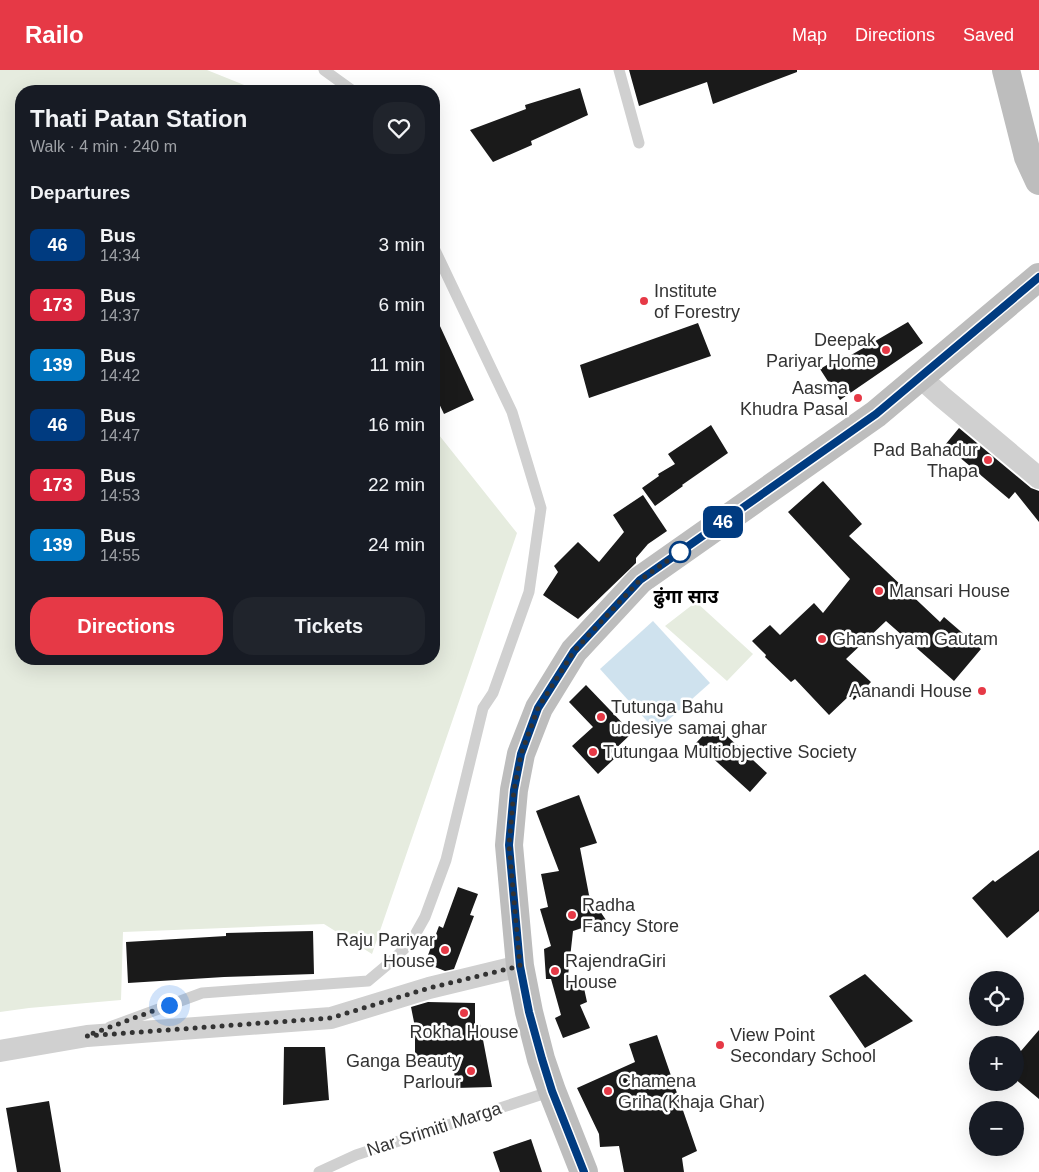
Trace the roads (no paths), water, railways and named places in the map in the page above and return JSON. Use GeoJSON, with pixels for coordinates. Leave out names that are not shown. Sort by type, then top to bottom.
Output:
{"type":"FeatureCollection","features":[{"type":"Feature","properties":{"kind":"main road"},"geometry":{"type":"LineString","coordinates":[[1006,70],[1028,157],[1039,181]]}},
{"type":"Feature","properties":{"kind":"main road"},"geometry":{"type":"LineString","coordinates":[[584,1172],[552,1091],[542,1059],[529,1012],[520,966],[509,845],[514,790],[521,754],[538,708],[574,651],[640,580],[876,414],[1039,277]]}},
{"type":"Feature","properties":{"kind":"street"},"geometry":{"type":"LineString","coordinates":[[920,377],[1039,478]]}},
{"type":"Feature","properties":{"kind":"street"},"geometry":{"type":"LineString","coordinates":[[0,1051],[86,1036],[331,1018],[429,988],[520,966]]}},
{"type":"Feature","properties":{"kind":"lane"},"geometry":{"type":"LineString","coordinates":[[324,70],[345,85]]}},
{"type":"Feature","properties":{"kind":"lane"},"geometry":{"type":"LineString","coordinates":[[619,70],[639,143]]}},
{"type":"Feature","properties":{"kind":"lane"},"geometry":{"type":"LineString","coordinates":[[86,1036],[202,993],[368,980],[393,960],[411,942],[425,917],[446,860],[483,708],[493,693],[530,592],[541,508],[512,412],[440,261]]}},
{"type":"Feature","properties":{"kind":"lane","name":"Nar Srimiti Marga"},"geometry":{"type":"LineString","coordinates":[[319,1172],[356,1155],[552,1091]]}},
{"type":"Feature","properties":{"kind":"water"},"geometry":{"type":"Polygon","coordinates":[[[653,621],[710,683],[656,731],[600,669],[653,621]]]}},
{"type":"Feature","properties":{"kind":"place","name":"Institute of Forestry"},"geometry":{"type":"Point","coordinates":[644,301]}},
{"type":"Feature","properties":{"kind":"place","name":"Deepak Pariyar Home"},"geometry":{"type":"Point","coordinates":[886,350]}},
{"type":"Feature","properties":{"kind":"place","name":"Aasma Khudra Pasal"},"geometry":{"type":"Point","coordinates":[858,398]}},
{"type":"Feature","properties":{"kind":"place","name":"Pad Bahadur Thapa"},"geometry":{"type":"Point","coordinates":[988,460]}},
{"type":"Feature","properties":{"kind":"place","name":"Mansari House"},"geometry":{"type":"Point","coordinates":[879,591]}},
{"type":"Feature","properties":{"kind":"place","name":"Ghanshyam Gautam"},"geometry":{"type":"Point","coordinates":[822,639]}},
{"type":"Feature","properties":{"kind":"place","name":"Aanandi House"},"geometry":{"type":"Point","coordinates":[982,691]}},
{"type":"Feature","properties":{"kind":"place","name":"Tutunga Bahu udesiye samaj ghar"},"geometry":{"type":"Point","coordinates":[601,717]}},
{"type":"Feature","properties":{"kind":"place","name":"Tutungaa Multiobjective Society"},"geometry":{"type":"Point","coordinates":[593,752]}},
{"type":"Feature","properties":{"kind":"place","name":"Radha Fancy Store"},"geometry":{"type":"Point","coordinates":[572,915]}},
{"type":"Feature","properties":{"kind":"place","name":"Raju Pariyar House"},"geometry":{"type":"Point","coordinates":[445,950]}},
{"type":"Feature","properties":{"kind":"place","name":"RajendraGiri House"},"geometry":{"type":"Point","coordinates":[555,971]}},
{"type":"Feature","properties":{"kind":"place","name":"Rokha House"},"geometry":{"type":"Point","coordinates":[464,1013]}},
{"type":"Feature","properties":{"kind":"place","name":"View Point Secondary School"},"geometry":{"type":"Point","coordinates":[720,1045]}},
{"type":"Feature","properties":{"kind":"place","name":"Ganga Beauty Parlour"},"geometry":{"type":"Point","coordinates":[471,1071]}},
{"type":"Feature","properties":{"kind":"place","name":"Chamena Griha(Khaja Ghar)"},"geometry":{"type":"Point","coordinates":[608,1091]}},
{"type":"Feature","properties":{"kind":"district","name":"ढुंगा साउ"},"geometry":{"type":"Point","coordinates":[686,596]}}]}
